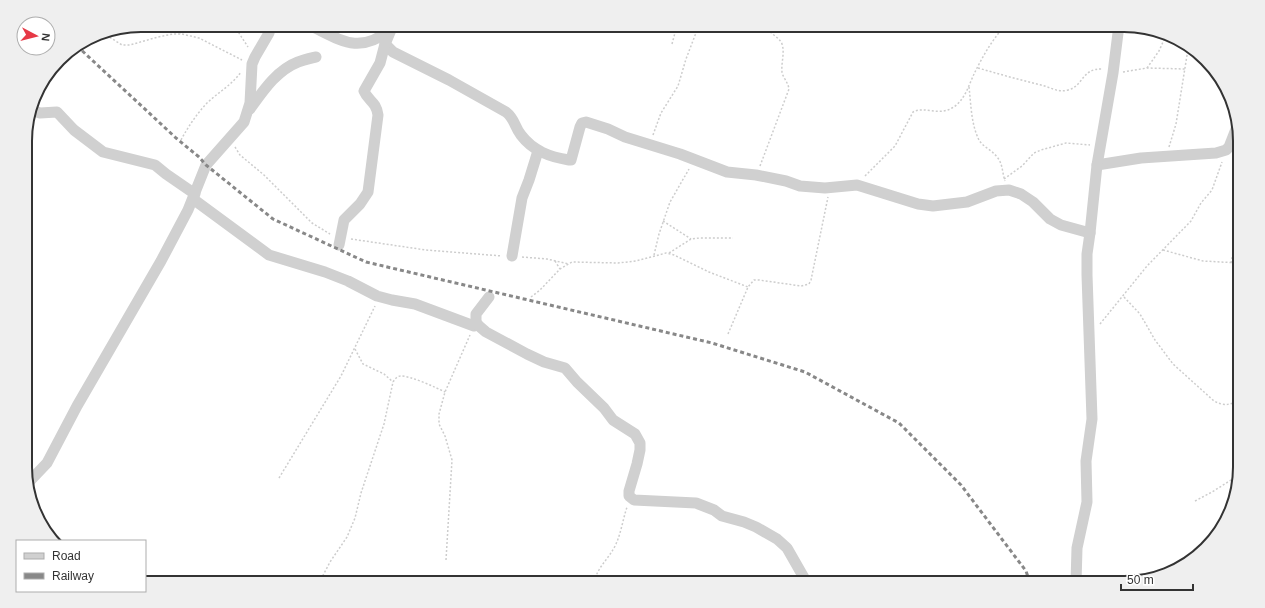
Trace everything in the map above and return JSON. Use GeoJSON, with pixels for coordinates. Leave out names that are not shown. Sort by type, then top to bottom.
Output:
{"type":"FeatureCollection","features":[{"type":"Feature","properties":{"kind":"street"},"geometry":{"type":"LineString","coordinates":[[33,478],[47,463],[77,406],[161,261],[194,196],[206,165],[244,122],[248,112],[251,96],[251,61],[269,32]]}},
{"type":"Feature","properties":{"kind":"street"},"geometry":{"type":"LineString","coordinates":[[324,32],[343,41],[356,44],[364,44],[375,40],[385,32]]}},
{"type":"Feature","properties":{"kind":"street"},"geometry":{"type":"LineString","coordinates":[[339,242],[344,220],[360,204],[368,192],[373,144],[378,115],[375,105],[364,91],[380,63],[390,32]]}},
{"type":"Feature","properties":{"kind":"street"},"geometry":{"type":"LineString","coordinates":[[1076,576],[1077,548],[1087,502],[1086,461],[1092,419],[1086,276],[1087,254],[1097,165],[1118,32]]}},
{"type":"Feature","properties":{"kind":"street"},"geometry":{"type":"LineString","coordinates":[[385,44],[393,52],[454,83],[506,112],[512,117],[521,135],[538,151],[549,156],[571,160],[580,126],[584,122],[608,129],[624,137],[651,144],[727,172],[756,175],[786,181],[800,186],[830,188],[857,185],[918,204],[933,206],[967,202],[996,192],[1010,190],[1021,194],[1033,202],[1050,219],[1061,225],[1090,233]]}},
{"type":"Feature","properties":{"kind":"street"},"geometry":{"type":"LineString","coordinates":[[248,112],[279,74],[297,62],[316,56]]}},
{"type":"Feature","properties":{"kind":"street"},"geometry":{"type":"LineString","coordinates":[[36,112],[57,112],[74,130],[103,152],[155,165],[269,255],[325,272],[380,296],[415,304],[474,326]]}},
{"type":"Feature","properties":{"kind":"street"},"geometry":{"type":"LineString","coordinates":[[1097,165],[1142,158],[1216,153],[1226,150],[1229,147],[1233,137]]}},
{"type":"Feature","properties":{"kind":"street"},"geometry":{"type":"LineString","coordinates":[[512,256],[522,198],[538,151]]}},
{"type":"Feature","properties":{"kind":"street"},"geometry":{"type":"LineString","coordinates":[[489,297],[476,314],[476,322],[479,326],[486,332],[544,362],[569,370],[577,382],[604,408],[613,420],[635,434],[640,443],[640,450],[629,491],[630,498],[641,501],[696,503],[714,510],[722,516],[756,527],[777,539],[787,548],[802,576]]}},
{"type":"Feature","properties":{"kind":"path"},"geometry":{"type":"LineString","coordinates":[[238,32],[251,61]]}},
{"type":"Feature","properties":{"kind":"path"},"geometry":{"type":"LineString","coordinates":[[672,44],[675,32]]}},
{"type":"Feature","properties":{"kind":"path"},"geometry":{"type":"LineString","coordinates":[[651,144],[661,113],[678,86],[696,32]]}},
{"type":"Feature","properties":{"kind":"path"},"geometry":{"type":"LineString","coordinates":[[756,175],[789,89],[782,71],[782,43],[770,32]]}},
{"type":"Feature","properties":{"kind":"path"},"geometry":{"type":"LineString","coordinates":[[857,185],[895,146],[913,112],[916,110],[934,112],[946,111],[952,109],[958,104],[964,96],[993,41],[1000,32]]}},
{"type":"Feature","properties":{"kind":"path"},"geometry":{"type":"LineString","coordinates":[[110,37],[122,45],[130,45],[158,37],[182,34],[199,38],[251,61]]}},
{"type":"Feature","properties":{"kind":"path"},"geometry":{"type":"LineString","coordinates":[[1147,68],[1159,51],[1164,39]]}},
{"type":"Feature","properties":{"kind":"path"},"geometry":{"type":"LineString","coordinates":[[1165,156],[1176,124],[1187,52]]}},
{"type":"Feature","properties":{"kind":"path"},"geometry":{"type":"LineString","coordinates":[[181,140],[186,130],[199,112],[239,75],[251,61]]}},
{"type":"Feature","properties":{"kind":"path"},"geometry":{"type":"LineString","coordinates":[[978,68],[1056,90],[1070,89],[1077,85],[1088,72],[1094,70],[1113,71],[1147,68],[1185,69]]}},
{"type":"Feature","properties":{"kind":"path"},"geometry":{"type":"LineString","coordinates":[[969,85],[976,132],[982,144],[998,158],[1003,170],[1004,179],[1010,190]]}},
{"type":"Feature","properties":{"kind":"path"},"geometry":{"type":"LineString","coordinates":[[230,138],[240,155],[264,175],[312,223],[339,242],[353,240],[426,250],[494,256],[512,256],[569,264]]}},
{"type":"Feature","properties":{"kind":"path"},"geometry":{"type":"LineString","coordinates":[[1004,179],[1022,166],[1034,153],[1050,146],[1066,143],[1100,146]]}},
{"type":"Feature","properties":{"kind":"path"},"geometry":{"type":"LineString","coordinates":[[1098,327],[1105,316],[1147,266],[1191,221],[1201,203],[1212,190],[1226,150]]}},
{"type":"Feature","properties":{"kind":"path"},"geometry":{"type":"LineString","coordinates":[[654,255],[663,221],[670,202],[694,160]]}},
{"type":"Feature","properties":{"kind":"path"},"geometry":{"type":"LineString","coordinates":[[728,334],[751,282],[756,280],[801,286],[809,284],[830,188]]}},
{"type":"Feature","properties":{"kind":"path"},"geometry":{"type":"LineString","coordinates":[[663,221],[691,239]]}},
{"type":"Feature","properties":{"kind":"path"},"geometry":{"type":"LineString","coordinates":[[531,297],[540,290],[560,269],[569,264],[579,262],[618,263],[636,261],[654,255],[669,253],[691,239],[733,238]]}},
{"type":"Feature","properties":{"kind":"path"},"geometry":{"type":"LineString","coordinates":[[1163,250],[1203,261],[1231,263],[1233,254]]}},
{"type":"Feature","properties":{"kind":"path"},"geometry":{"type":"LineString","coordinates":[[669,253],[709,272],[748,287]]}},
{"type":"Feature","properties":{"kind":"path"},"geometry":{"type":"LineString","coordinates":[[555,261],[560,269]]}},
{"type":"Feature","properties":{"kind":"path"},"geometry":{"type":"LineString","coordinates":[[279,478],[341,376],[380,296]]}},
{"type":"Feature","properties":{"kind":"path"},"geometry":{"type":"LineString","coordinates":[[1123,296],[1140,314],[1173,364],[1214,401],[1224,405],[1233,403]]}},
{"type":"Feature","properties":{"kind":"path"},"geometry":{"type":"LineString","coordinates":[[446,560],[452,460],[439,424],[440,406],[444,392],[474,326]]}},
{"type":"Feature","properties":{"kind":"path"},"geometry":{"type":"LineString","coordinates":[[354,348],[363,364],[384,374],[393,382]]}},
{"type":"Feature","properties":{"kind":"path"},"geometry":{"type":"LineString","coordinates":[[323,576],[347,537],[355,518],[363,486],[384,424],[393,382],[397,377],[402,376],[428,384],[444,392]]}},
{"type":"Feature","properties":{"kind":"path"},"geometry":{"type":"LineString","coordinates":[[1195,501],[1232,479]]}},
{"type":"Feature","properties":{"kind":"path"},"geometry":{"type":"LineString","coordinates":[[596,576],[617,543],[630,498]]}},
{"type":"Feature","properties":{"kind":"railway"},"geometry":{"type":"LineString","coordinates":[[81,50],[206,165],[273,219],[366,262],[712,343],[805,372],[899,423],[961,485],[1026,571],[1028,576]]}}]}
